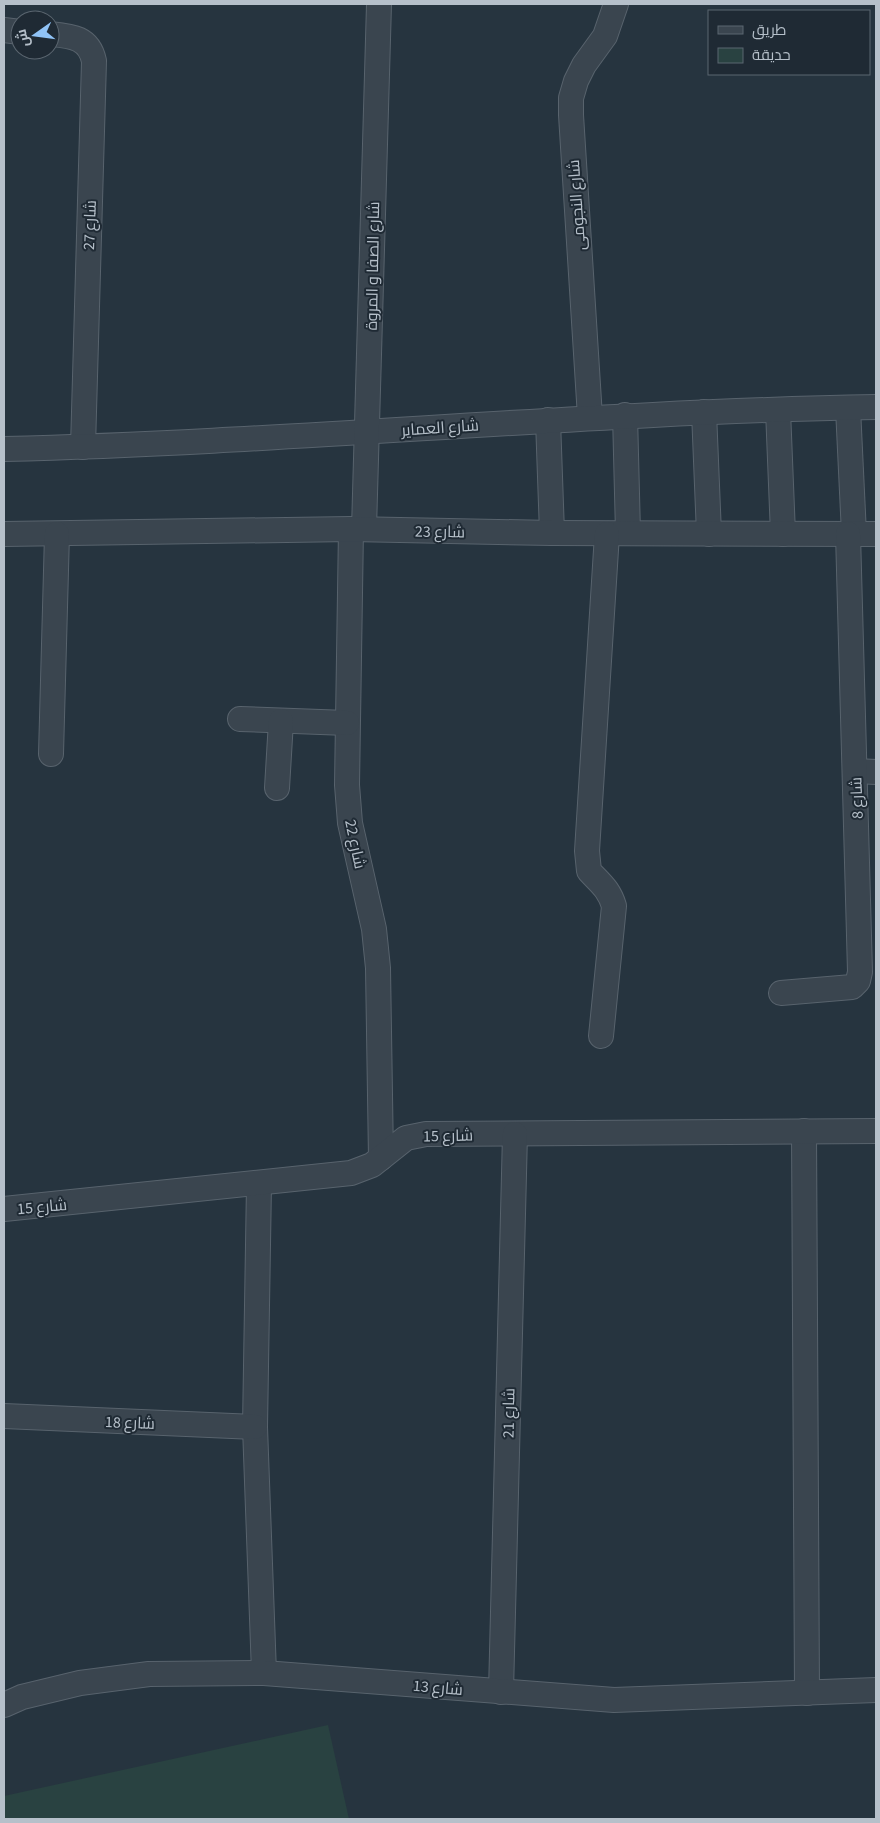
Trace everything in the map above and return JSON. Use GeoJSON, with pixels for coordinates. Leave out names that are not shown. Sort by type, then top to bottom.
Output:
{"type":"FeatureCollection","features":[{"type":"Feature","properties":{"kind":"street","name":"شارع الصفا و المروة"},"geometry":{"type":"LineString","coordinates":[[358,529],[368,432],[379,4]]}},
{"type":"Feature","properties":{"kind":"street","name":"شارع النجومى"},"geometry":{"type":"LineString","coordinates":[[590,417],[571,98],[576,81],[584,65],[605,36],[616,4]]}},
{"type":"Feature","properties":{"kind":"street","name":"شارع 27"},"geometry":{"type":"LineString","coordinates":[[60,35],[78,38],[86,43],[92,51],[94,61],[83,447]]}},
{"type":"Feature","properties":{"kind":"street","name":"شارع العماير"},"geometry":{"type":"LineString","coordinates":[[4,449],[83,447],[368,432],[625,415],[876,407]]}},
{"type":"Feature","properties":{"kind":"street","name":"شارع 8"},"geometry":{"type":"LineString","coordinates":[[781,993],[852,987],[858,981],[860,972],[866,772],[859,534],[848,408]]}},
{"type":"Feature","properties":{"kind":"street"},"geometry":{"type":"LineString","coordinates":[[778,410],[783,534]]}},
{"type":"Feature","properties":{"kind":"street"},"geometry":{"type":"LineString","coordinates":[[704,412],[709,534]]}},
{"type":"Feature","properties":{"kind":"street"},"geometry":{"type":"LineString","coordinates":[[601,1036],[614,906],[611,894],[589,871],[587,851],[618,534],[625,415]]}},
{"type":"Feature","properties":{"kind":"street"},"geometry":{"type":"LineString","coordinates":[[548,420],[552,533]]}},
{"type":"Feature","properties":{"kind":"street","name":"شارع 23"},"geometry":{"type":"LineString","coordinates":[[4,534],[358,529],[618,534],[859,534]]}},
{"type":"Feature","properties":{"kind":"street","name":"شارع 22"},"geometry":{"type":"LineString","coordinates":[[358,529],[347,723],[347,785],[350,823],[374,930],[378,968],[382,1158]]}},
{"type":"Feature","properties":{"kind":"street"},"geometry":{"type":"LineString","coordinates":[[52,754],[57,534]]}},
{"type":"Feature","properties":{"kind":"street"},"geometry":{"type":"LineString","coordinates":[[240,718],[347,723]]}},
{"type":"Feature","properties":{"kind":"street"},"geometry":{"type":"LineString","coordinates":[[277,788],[281,720]]}},
{"type":"Feature","properties":{"kind":"street"},"geometry":{"type":"LineString","coordinates":[[804,1131],[807,1693]]}},
{"type":"Feature","properties":{"kind":"street","name":"شارع 15"},"geometry":{"type":"LineString","coordinates":[[4,1209],[351,1174],[372,1165],[397,1144],[416,1136],[804,1131],[876,1132]]}},
{"type":"Feature","properties":{"kind":"street","name":"شارع 21"},"geometry":{"type":"LineString","coordinates":[[501,1692],[515,1134]]}},
{"type":"Feature","properties":{"kind":"street"},"geometry":{"type":"LineString","coordinates":[[259,1184],[255,1427],[264,1673]]}},
{"type":"Feature","properties":{"kind":"street","name":"شارع 18"},"geometry":{"type":"LineString","coordinates":[[4,1416],[255,1427]]}},
{"type":"Feature","properties":{"kind":"street","name":"شارع 13"},"geometry":{"type":"LineString","coordinates":[[4,1705],[22,1697],[80,1683],[148,1674],[264,1673],[614,1700],[876,1690]]}},
{"type":"Feature","properties":{"kind":"green space"},"geometry":{"type":"Polygon","coordinates":[[[328,1725],[349,1819],[4,1819],[4,1796],[328,1725]]]}}]}
